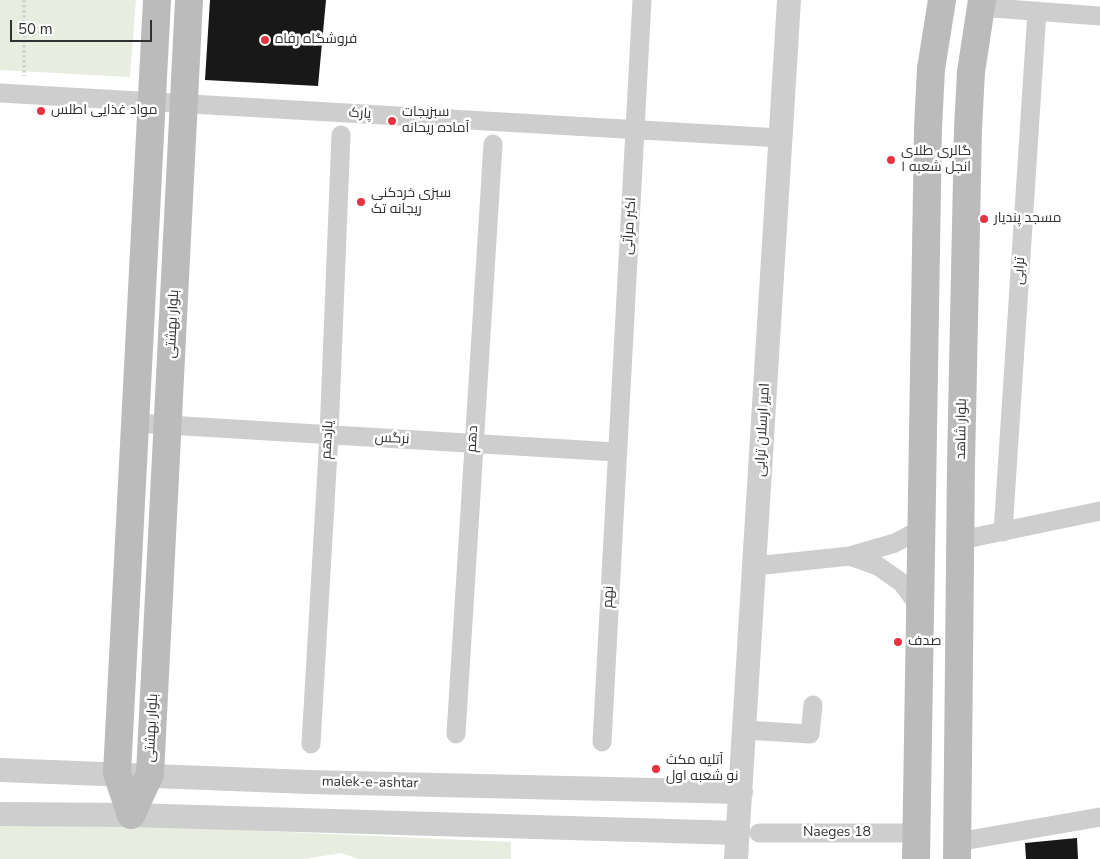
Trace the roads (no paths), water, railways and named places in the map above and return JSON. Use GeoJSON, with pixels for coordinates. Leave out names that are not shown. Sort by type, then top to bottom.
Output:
{"type":"FeatureCollection","features":[{"type":"Feature","properties":{"kind":"main road"},"geometry":{"type":"LineString","coordinates":[[131,815],[117,773],[157,0]]}},
{"type":"Feature","properties":{"kind":"main road","name":"بلوار بهشتی"},"geometry":{"type":"LineString","coordinates":[[131,815],[150,774],[189,0]]}},
{"type":"Feature","properties":{"kind":"main road"},"geometry":{"type":"LineString","coordinates":[[916,846],[929,118],[931,68],[942,0]]}},
{"type":"Feature","properties":{"kind":"main road","name":"بلوار شاهد"},"geometry":{"type":"LineString","coordinates":[[957,851],[968,129],[971,72],[981,3]]}},
{"type":"Feature","properties":{"kind":"street","name":"اکبر مرآتی"},"geometry":{"type":"LineString","coordinates":[[616,452],[642,0]]}},
{"type":"Feature","properties":{"kind":"street","name":"امیر ارسلان ترابی"},"geometry":{"type":"LineString","coordinates":[[736,859],[748,833],[741,792],[789,0]]}},
{"type":"Feature","properties":{"kind":"street"},"geometry":{"type":"LineString","coordinates":[[981,3],[1037,11],[1100,16]]}},
{"type":"Feature","properties":{"kind":"street","name":"ترابی"},"geometry":{"type":"LineString","coordinates":[[1003,532],[1037,11]]}},
{"type":"Feature","properties":{"kind":"street","name":"پارک"},"geometry":{"type":"LineString","coordinates":[[0,93],[780,138]]}},
{"type":"Feature","properties":{"kind":"street","name":"یازدهم"},"geometry":{"type":"LineString","coordinates":[[311,744],[328,435],[341,135]]}},
{"type":"Feature","properties":{"kind":"street","name":"دهم"},"geometry":{"type":"LineString","coordinates":[[456,734],[493,144]]}},
{"type":"Feature","properties":{"kind":"street","name":"نرگس"},"geometry":{"type":"LineString","coordinates":[[135,423],[616,452]]}},
{"type":"Feature","properties":{"kind":"street","name":"نهم"},"geometry":{"type":"LineString","coordinates":[[602,742],[616,452]]}},
{"type":"Feature","properties":{"kind":"street"},"geometry":{"type":"LineString","coordinates":[[961,540],[1100,511]]}},
{"type":"Feature","properties":{"kind":"street"},"geometry":{"type":"LineString","coordinates":[[755,566],[850,556],[895,543],[921,529]]}},
{"type":"Feature","properties":{"kind":"street"},"geometry":{"type":"LineString","coordinates":[[850,556],[878,566],[902,583],[920,607]]}},
{"type":"Feature","properties":{"kind":"street"},"geometry":{"type":"LineString","coordinates":[[745,730],[810,734],[813,704]]}},
{"type":"Feature","properties":{"kind":"street","name":"malek-e-ashtar"},"geometry":{"type":"LineString","coordinates":[[0,770],[150,774],[308,782],[741,792]]}},
{"type":"Feature","properties":{"kind":"street"},"geometry":{"type":"LineString","coordinates":[[0,814],[131,815],[748,833]]}},
{"type":"Feature","properties":{"kind":"street"},"geometry":{"type":"LineString","coordinates":[[957,851],[1100,817]]}},
{"type":"Feature","properties":{"kind":"street","name":"Naeges 18"},"geometry":{"type":"LineString","coordinates":[[748,833],[916,846]]}},
{"type":"Feature","properties":{"kind":"place","name":"فروشگاه رفاه"},"geometry":{"type":"Point","coordinates":[265,40]}},
{"type":"Feature","properties":{"kind":"place","name":"مواد غذایی اطلس"},"geometry":{"type":"Point","coordinates":[41,111]}},
{"type":"Feature","properties":{"kind":"place","name":"سبزیجات آماده ریحانه"},"geometry":{"type":"Point","coordinates":[392,121]}},
{"type":"Feature","properties":{"kind":"place","name":"گالری طلای انجل شعبه ۱"},"geometry":{"type":"Point","coordinates":[891,160]}},
{"type":"Feature","properties":{"kind":"place","name":"سبزی خردکنی ریجانه تک"},"geometry":{"type":"Point","coordinates":[361,202]}},
{"type":"Feature","properties":{"kind":"place","name":"مسجد پندیار"},"geometry":{"type":"Point","coordinates":[984,219]}},
{"type":"Feature","properties":{"kind":"place","name":"صدف"},"geometry":{"type":"Point","coordinates":[898,642]}},
{"type":"Feature","properties":{"kind":"place","name":"آتلیه مکث نو شعبه اول"},"geometry":{"type":"Point","coordinates":[656,769]}}]}
